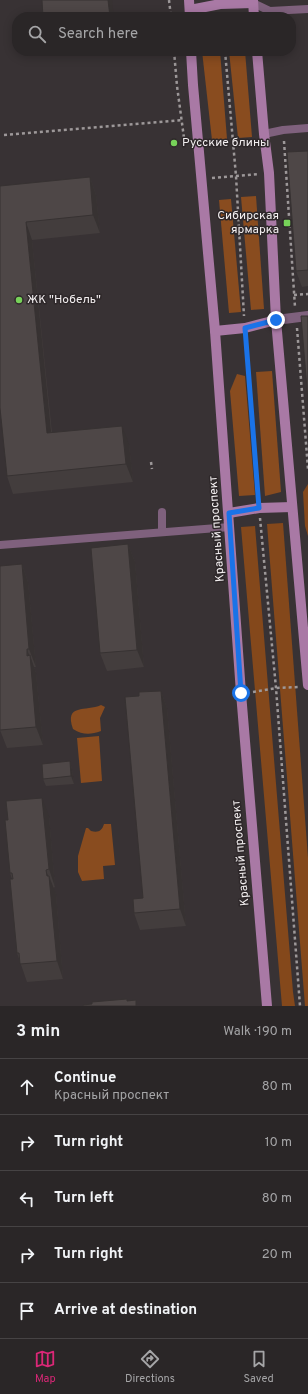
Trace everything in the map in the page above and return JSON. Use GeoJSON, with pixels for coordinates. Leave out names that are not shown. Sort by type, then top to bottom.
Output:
{"type":"FeatureCollection","features":[{"type":"Feature","properties":{"kind":"main road"},"geometry":{"type":"LineString","coordinates":[[189,9],[220,4],[253,2],[254,12]]}},
{"type":"Feature","properties":{"kind":"main road","name":"Красный проспект"},"geometry":{"type":"LineString","coordinates":[[191,56],[215,331],[241,693],[267,1006]]}},
{"type":"Feature","properties":{"kind":"main road"},"geometry":{"type":"LineString","coordinates":[[257,56],[269,173],[276,320],[292,507],[304,686]]}},
{"type":"Feature","properties":{"kind":"main road"},"geometry":{"type":"LineString","coordinates":[[215,331],[245,328],[276,320]]}},
{"type":"Feature","properties":{"kind":"main road"},"geometry":{"type":"LineString","coordinates":[[229,513],[259,508],[292,507]]}},
{"type":"Feature","properties":{"kind":"street"},"geometry":{"type":"LineString","coordinates":[[276,320],[308,316]]}},
{"type":"Feature","properties":{"kind":"lane"},"geometry":{"type":"LineString","coordinates":[[253,2],[270,11],[308,9]]}},
{"type":"Feature","properties":{"kind":"lane"},"geometry":{"type":"LineString","coordinates":[[264,134],[283,130],[308,128]]}},
{"type":"Feature","properties":{"kind":"lane"},"geometry":{"type":"LineString","coordinates":[[162,512],[162,532]]}},
{"type":"Feature","properties":{"kind":"lane"},"geometry":{"type":"LineString","coordinates":[[0,546],[230,527]]}},
{"type":"Feature","properties":{"kind":"path"},"geometry":{"type":"LineString","coordinates":[[169,0],[170,12]]}},
{"type":"Feature","properties":{"kind":"path"},"geometry":{"type":"LineString","coordinates":[[225,56],[236,176],[245,328],[259,508],[276,688],[300,1006]]}},
{"type":"Feature","properties":{"kind":"path"},"geometry":{"type":"LineString","coordinates":[[4,135],[182,120]]}},
{"type":"Feature","properties":{"kind":"path"},"geometry":{"type":"LineString","coordinates":[[283,130],[294,296],[297,318],[308,469]]}},
{"type":"Feature","properties":{"kind":"path"},"geometry":{"type":"LineString","coordinates":[[202,179],[269,173],[285,154]]}},
{"type":"Feature","properties":{"kind":"path"},"geometry":{"type":"LineString","coordinates":[[294,296],[308,294]]}},
{"type":"Feature","properties":{"kind":"path"},"geometry":{"type":"LineString","coordinates":[[151,462],[152,469]]}},
{"type":"Feature","properties":{"kind":"path"},"geometry":{"type":"LineString","coordinates":[[241,693],[304,686]]}},
{"type":"Feature","properties":{"kind":"shaded area"},"geometry":{"type":"Polygon","coordinates":[[[203,56],[220,56],[227,139],[212,140],[203,56]]]}},
{"type":"Feature","properties":{"kind":"shaded area"},"geometry":{"type":"Polygon","coordinates":[[[230,56],[245,56],[252,137],[238,138],[230,56]]]}},
{"type":"Feature","properties":{"kind":"shaded area"},"geometry":{"type":"Polygon","coordinates":[[[256,196],[264,309],[251,310],[241,197],[256,196]]]}},
{"type":"Feature","properties":{"kind":"shaded area"},"geometry":{"type":"Polygon","coordinates":[[[231,199],[241,312],[229,313],[219,200],[231,199]]]}},
{"type":"Feature","properties":{"kind":"shaded area"},"geometry":{"type":"Polygon","coordinates":[[[272,371],[281,492],[265,496],[256,372],[272,371]]]}},
{"type":"Feature","properties":{"kind":"shaded area"},"geometry":{"type":"Polygon","coordinates":[[[237,374],[245,376],[255,495],[239,496],[230,391],[237,374]]]}},
{"type":"Feature","properties":{"kind":"shaded area"},"geometry":{"type":"Polygon","coordinates":[[[308,484],[308,536],[305,526],[303,492],[308,484]]]}},
{"type":"Feature","properties":{"kind":"shaded area"},"geometry":{"type":"Polygon","coordinates":[[[283,523],[308,858],[308,1006],[305,1006],[267,524],[283,523]]]}},
{"type":"Feature","properties":{"kind":"shaded area"},"geometry":{"type":"Polygon","coordinates":[[[255,526],[295,1006],[282,1006],[241,527],[255,526]]]}},
{"type":"Feature","properties":{"kind":"shaded area"},"geometry":{"type":"Polygon","coordinates":[[[101,705],[105,707],[100,718],[101,731],[87,734],[73,729],[71,715],[74,712],[101,705]]]}},
{"type":"Feature","properties":{"kind":"shaded area"},"geometry":{"type":"Polygon","coordinates":[[[99,736],[102,781],[81,783],[77,738],[99,736]]]}},
{"type":"Feature","properties":{"kind":"shaded area"},"geometry":{"type":"Polygon","coordinates":[[[104,824],[111,824],[115,865],[103,866],[104,879],[82,881],[78,872],[78,856],[86,828],[91,831],[98,832],[104,824]]]}},
{"type":"Feature","properties":{"kind":"building"},"geometry":{"type":"Polygon","coordinates":[[[42,0],[108,0],[109,12],[43,12],[42,0]]]}},
{"type":"Feature","properties":{"kind":"building"},"geometry":{"type":"Polygon","coordinates":[[[308,151],[308,270],[296,271],[287,152],[308,151]]]}},
{"type":"Feature","properties":{"kind":"building","name":"ЖК \"Нобель\""},"geometry":{"type":"Polygon","coordinates":[[[90,177],[93,215],[26,222],[47,433],[122,426],[126,464],[7,476],[0,408],[0,186],[90,177]]]}},
{"type":"Feature","properties":{"kind":"building"},"geometry":{"type":"Polygon","coordinates":[[[301,316],[308,316],[308,401],[301,316]]]}},
{"type":"Feature","properties":{"kind":"building"},"geometry":{"type":"Polygon","coordinates":[[[128,544],[137,650],[100,653],[91,548],[128,544]]]}},
{"type":"Feature","properties":{"kind":"building"},"geometry":{"type":"Polygon","coordinates":[[[22,564],[29,649],[27,649],[27,656],[30,655],[36,727],[0,730],[0,566],[22,564]]]}},
{"type":"Feature","properties":{"kind":"building"},"geometry":{"type":"Polygon","coordinates":[[[161,691],[180,909],[134,913],[133,899],[143,898],[125,697],[139,696],[139,692],[161,691]]]}},
{"type":"Feature","properties":{"kind":"building"},"geometry":{"type":"Polygon","coordinates":[[[70,761],[71,776],[43,779],[42,764],[70,761]]]}},
{"type":"Feature","properties":{"kind":"building"},"geometry":{"type":"Polygon","coordinates":[[[42,798],[49,869],[46,870],[47,876],[49,876],[57,961],[20,964],[19,953],[17,953],[10,879],[13,879],[12,873],[10,873],[5,820],[8,820],[6,801],[42,798]]]}},
{"type":"Feature","properties":{"kind":"building"},"geometry":{"type":"Polygon","coordinates":[[[127,999],[127,1001],[136,1000],[136,1006],[83,1006],[92,1004],[92,1002],[127,999]]]}},
{"type":"Feature","properties":{"kind":"place","name":"Русские блины"},"geometry":{"type":"Point","coordinates":[174,143]}},
{"type":"Feature","properties":{"kind":"place","name":"Сибирская ярмарка"},"geometry":{"type":"Point","coordinates":[287,223]}},
{"type":"Feature","properties":{"kind":"place","name":"ЖК \"Нобель\""},"geometry":{"type":"Point","coordinates":[19,300]}},
{"type":"Feature","properties":{"kind":"route"},"geometry":{"type":"LineString","coordinates":[[241,693],[229,513],[259,508],[245,328],[276,320]]}}]}
